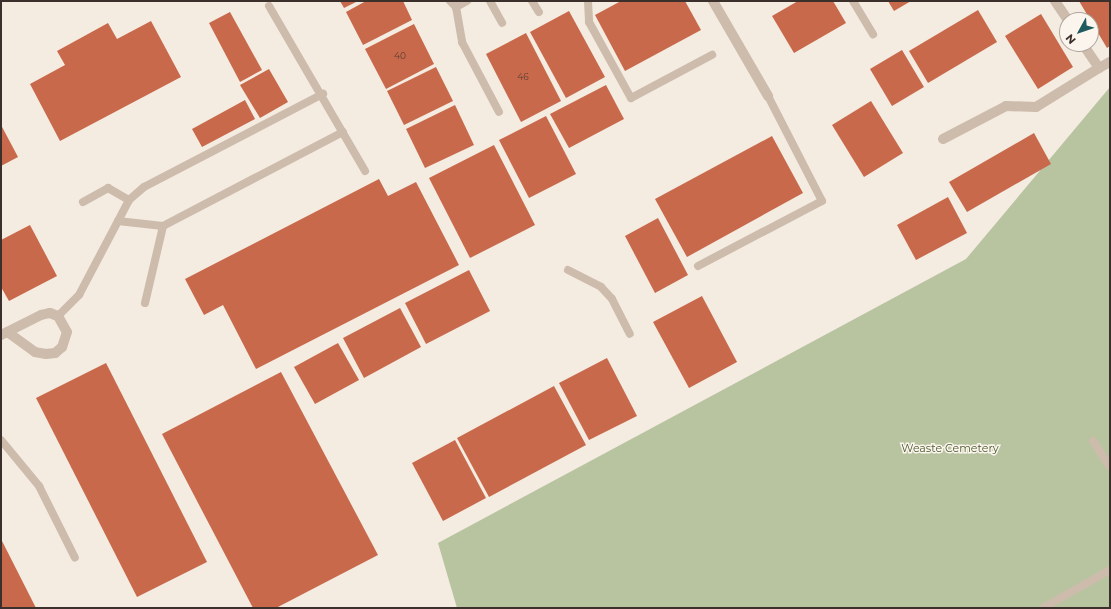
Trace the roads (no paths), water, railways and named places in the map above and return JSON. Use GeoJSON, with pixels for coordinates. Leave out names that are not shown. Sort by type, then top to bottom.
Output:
{"type":"FeatureCollection","features":[{"type":"Feature","properties":{"kind":"street"},"geometry":{"type":"LineString","coordinates":[[713,1],[768,96]]}},
{"type":"Feature","properties":{"kind":"street"},"geometry":{"type":"LineString","coordinates":[[1055,1],[1063,12]]}},
{"type":"Feature","properties":{"kind":"street"},"geometry":{"type":"LineString","coordinates":[[1088,52],[1099,68]]}},
{"type":"Feature","properties":{"kind":"street"},"geometry":{"type":"LineString","coordinates":[[943,139],[1006,106],[1036,107],[1110,62]]}},
{"type":"Feature","properties":{"kind":"street"},"geometry":{"type":"LineString","coordinates":[[41,315],[58,316],[67,332],[66,341],[55,353],[36,352],[4,333],[41,315]]}},
{"type":"Feature","properties":{"kind":"lane"},"geometry":{"type":"LineString","coordinates":[[467,1],[453,4],[462,42],[499,112]]}},
{"type":"Feature","properties":{"kind":"lane"},"geometry":{"type":"LineString","coordinates":[[490,1],[502,23]]}},
{"type":"Feature","properties":{"kind":"lane"},"geometry":{"type":"LineString","coordinates":[[532,1],[539,12]]}},
{"type":"Feature","properties":{"kind":"lane"},"geometry":{"type":"LineString","coordinates":[[588,1],[590,22],[631,98],[712,55]]}},
{"type":"Feature","properties":{"kind":"lane"},"geometry":{"type":"LineString","coordinates":[[853,1],[873,34]]}},
{"type":"Feature","properties":{"kind":"lane"},"geometry":{"type":"LineString","coordinates":[[269,6],[323,94],[365,171]]}},
{"type":"Feature","properties":{"kind":"lane"},"geometry":{"type":"LineString","coordinates":[[58,316],[79,295],[129,200],[144,187],[323,94]]}},
{"type":"Feature","properties":{"kind":"lane"},"geometry":{"type":"LineString","coordinates":[[698,266],[822,201],[768,96]]}},
{"type":"Feature","properties":{"kind":"lane"},"geometry":{"type":"LineString","coordinates":[[118,221],[163,226],[343,132]]}},
{"type":"Feature","properties":{"kind":"lane"},"geometry":{"type":"LineString","coordinates":[[83,202],[108,188],[129,200]]}},
{"type":"Feature","properties":{"kind":"lane"},"geometry":{"type":"LineString","coordinates":[[145,303],[163,226]]}},
{"type":"Feature","properties":{"kind":"lane"},"geometry":{"type":"LineString","coordinates":[[568,270],[602,286],[612,299],[630,334]]}},
{"type":"Feature","properties":{"kind":"lane"},"geometry":{"type":"LineString","coordinates":[[1,440],[39,486],[75,558]]}},
{"type":"Feature","properties":{"kind":"lane"},"geometry":{"type":"LineString","coordinates":[[1093,441],[1110,467]]}},
{"type":"Feature","properties":{"kind":"lane"},"geometry":{"type":"LineString","coordinates":[[1043,608],[1110,570]]}},
{"type":"Feature","properties":{"kind":"park label","name":"Weaste Cemetery"},"geometry":{"type":"Point","coordinates":[950,448]}}]}
